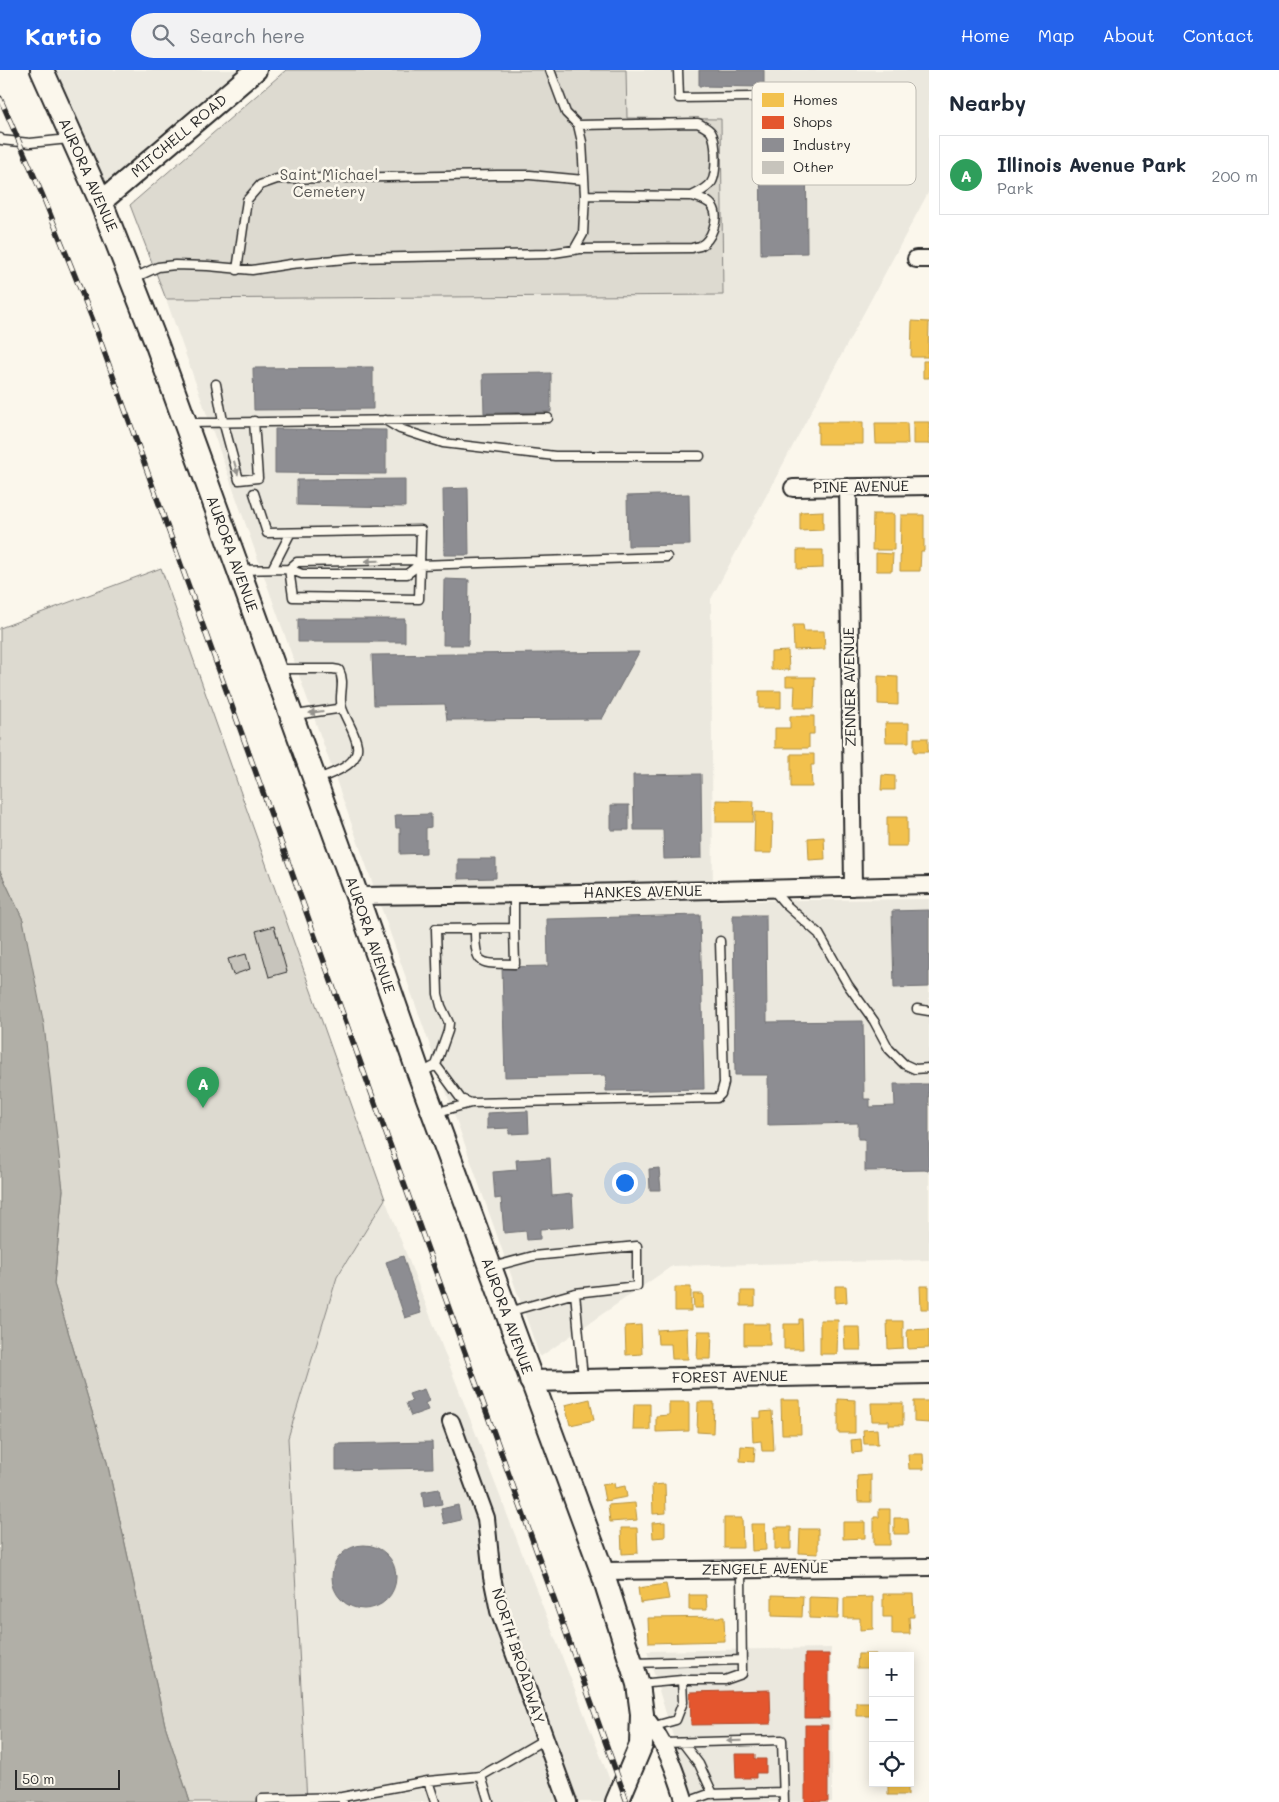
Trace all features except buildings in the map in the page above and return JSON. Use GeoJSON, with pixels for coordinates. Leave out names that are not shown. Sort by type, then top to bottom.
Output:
{"type":"FeatureCollection","features":[{"type":"Feature","properties":{"kind":"main road","name":"AURORA AVENUE"},"geometry":{"type":"LineString","coordinates":[[42,70],[101,202],[132,279],[357,896],[428,1070],[433,1113],[530,1381],[602,1571],[634,1674],[649,1735]]}},
{"type":"Feature","properties":{"kind":"main road"},"geometry":{"type":"LineString","coordinates":[[617,1802],[649,1735]]}},
{"type":"Feature","properties":{"kind":"street","name":"MITCHELL ROAD"},"geometry":{"type":"LineString","coordinates":[[101,202],[256,70]]}},
{"type":"Feature","properties":{"kind":"street","name":"PINE AVENUE"},"geometry":{"type":"LineString","coordinates":[[794,488],[929,486]]}},
{"type":"Feature","properties":{"kind":"street","name":"ZENNER AVENUE"},"geometry":{"type":"LineString","coordinates":[[848,487],[852,887]]}},
{"type":"Feature","properties":{"kind":"street","name":"HANKES AVENUE"},"geometry":{"type":"LineString","coordinates":[[357,896],[929,885]]}},
{"type":"Feature","properties":{"kind":"street","name":"FOREST AVENUE"},"geometry":{"type":"LineString","coordinates":[[530,1381],[929,1373]]}},
{"type":"Feature","properties":{"kind":"street","name":"NORTH BROADWAY"},"geometry":{"type":"LineString","coordinates":[[451,1422],[486,1518],[492,1576],[499,1611],[568,1802]]}},
{"type":"Feature","properties":{"kind":"street","name":"ZENGELE AVENUE"},"geometry":{"type":"LineString","coordinates":[[602,1571],[929,1567]]}},
{"type":"Feature","properties":{"kind":"street","name":"AURORA AVENUE"},"geometry":{"type":"LineString","coordinates":[[649,1735],[672,1760],[686,1802]]}},
{"type":"Feature","properties":{"kind":"lane"},"geometry":{"type":"LineString","coordinates":[[550,70],[566,113],[578,125],[582,142],[585,195],[583,234],[574,250]]}},
{"type":"Feature","properties":{"kind":"lane"},"geometry":{"type":"LineString","coordinates":[[678,70],[679,98],[752,97]]}},
{"type":"Feature","properties":{"kind":"lane"},"geometry":{"type":"LineString","coordinates":[[578,125],[698,123],[710,130],[714,137],[716,169],[714,178],[710,185],[692,196]]}},
{"type":"Feature","properties":{"kind":"lane"},"geometry":{"type":"LineString","coordinates":[[0,138],[30,143],[72,139]]}},
{"type":"Feature","properties":{"kind":"lane"},"geometry":{"type":"LineString","coordinates":[[237,270],[247,200],[260,185],[277,178],[530,175],[584,180]]}},
{"type":"Feature","properties":{"kind":"lane"},"geometry":{"type":"LineString","coordinates":[[132,279],[158,267],[175,265],[252,270],[328,259],[547,254],[574,250],[681,249],[700,246],[710,236],[714,227],[715,216],[713,208],[707,202],[692,196],[585,195]]}},
{"type":"Feature","properties":{"kind":"lane"},"geometry":{"type":"LineString","coordinates":[[216,384],[223,421],[240,480],[258,478],[254,421]]}},
{"type":"Feature","properties":{"kind":"lane"},"geometry":{"type":"LineString","coordinates":[[185,423],[548,418]]}},
{"type":"Feature","properties":{"kind":"lane"},"geometry":{"type":"LineString","coordinates":[[385,420],[400,429],[443,443],[555,456],[700,456]]}},
{"type":"Feature","properties":{"kind":"lane"},"geometry":{"type":"LineString","coordinates":[[254,493],[268,533],[421,530],[419,599],[293,597],[289,569]]}},
{"type":"Feature","properties":{"kind":"lane"},"geometry":{"type":"LineString","coordinates":[[272,569],[290,534]]}},
{"type":"Feature","properties":{"kind":"lane"},"geometry":{"type":"LineString","coordinates":[[238,570],[289,569],[302,574],[407,574],[420,565],[667,558]]}},
{"type":"Feature","properties":{"kind":"lane"},"geometry":{"type":"LineString","coordinates":[[289,569],[297,562],[413,560],[420,565]]}},
{"type":"Feature","properties":{"kind":"lane"},"geometry":{"type":"LineString","coordinates":[[274,669],[333,669],[339,670],[343,676],[341,706],[357,744],[357,752],[352,762],[315,781]]}},
{"type":"Feature","properties":{"kind":"lane"},"geometry":{"type":"LineString","coordinates":[[291,716],[337,709],[341,706]]}},
{"type":"Feature","properties":{"kind":"lane"},"geometry":{"type":"LineString","coordinates":[[772,889],[785,904],[819,934],[848,985],[874,1021],[889,1049],[904,1064],[915,1069],[929,1068]]}},
{"type":"Feature","properties":{"kind":"lane"},"geometry":{"type":"LineString","coordinates":[[475,929],[475,949],[480,959],[487,963],[515,964],[514,894]]}},
{"type":"Feature","properties":{"kind":"lane"},"geometry":{"type":"LineString","coordinates":[[471,1103],[461,1099],[428,1070],[448,1031],[449,1022],[438,994],[436,929],[514,928]]}},
{"type":"Feature","properties":{"kind":"lane"},"geometry":{"type":"LineString","coordinates":[[433,1113],[471,1103],[717,1098],[721,1094],[724,1083],[720,941]]}},
{"type":"Feature","properties":{"kind":"lane"},"geometry":{"type":"LineString","coordinates":[[917,1008],[929,1011]]}},
{"type":"Feature","properties":{"kind":"lane"},"geometry":{"type":"LineString","coordinates":[[490,1268],[533,1256],[637,1246],[637,1286],[575,1293],[506,1313]]}},
{"type":"Feature","properties":{"kind":"lane"},"geometry":{"type":"LineString","coordinates":[[575,1293],[583,1380]]}},
{"type":"Feature","properties":{"kind":"lane"},"geometry":{"type":"LineString","coordinates":[[634,1674],[682,1680],[726,1680],[742,1674],[741,1570]]}},
{"type":"Feature","properties":{"kind":"lane"},"geometry":{"type":"LineString","coordinates":[[634,1674],[742,1660]]}},
{"type":"Feature","properties":{"kind":"lane"},"geometry":{"type":"LineString","coordinates":[[649,1735],[676,1720],[683,1702],[682,1680]]}},
{"type":"Feature","properties":{"kind":"lane"},"geometry":{"type":"LineString","coordinates":[[649,1735],[683,1742],[782,1740],[784,1802]]}},
{"type":"Feature","properties":{"kind":"lane"},"geometry":{"type":"LineString","coordinates":[[262,1802],[262,1799],[342,1799],[428,1781],[481,1776],[546,1740]]}},
{"type":"Feature","properties":{"kind":"lane"},"geometry":{"type":"LineString","coordinates":[[683,1742],[700,1764],[713,1794]]}},
{"type":"Feature","properties":{"kind":"lane"},"geometry":{"type":"LineString","coordinates":[[481,1776],[488,1802]]}},
{"type":"Feature","properties":{"kind":"lane"},"geometry":{"type":"LineString","coordinates":[[428,1781],[435,1802]]}},
{"type":"Feature","properties":{"kind":"lane"},"geometry":{"type":"LineString","coordinates":[[686,1802],[713,1794],[784,1792]]}},
{"type":"Feature","properties":{"kind":"shaded area"},"geometry":{"type":"Polygon","coordinates":[[[56,70],[258,70],[109,196],[56,70]]]}},
{"type":"Feature","properties":{"kind":"shaded area"},"geometry":{"type":"Polygon","coordinates":[[[626,70],[929,70],[929,191],[711,599],[713,901],[929,899],[929,1260],[672,1266],[540,1357],[166,299],[723,295],[721,120],[626,118],[626,70]]]}},
{"type":"Feature","properties":{"kind":"shaded area"},"geometry":{"type":"Polygon","coordinates":[[[0,871],[23,920],[44,1025],[63,1190],[54,1284],[107,1462],[165,1725],[190,1802],[0,1802],[0,871]]]}},
{"type":"Feature","properties":{"kind":"shaded area"},"geometry":{"type":"Polygon","coordinates":[[[385,1199],[613,1788],[605,1802],[307,1802],[288,1438],[337,1277],[385,1199]]]}},
{"type":"Feature","properties":{"kind":"shaded area"},"geometry":{"type":"Polygon","coordinates":[[[831,1648],[832,1802],[693,1802],[647,1651],[831,1648]]]}},
{"type":"Feature","properties":{"kind":"green space","name":"Saint Michael Cemetery"},"geometry":{"type":"Polygon","coordinates":[[[286,70],[626,70],[627,118],[721,119],[723,295],[166,299],[130,205],[286,70]]]}},
{"type":"Feature","properties":{"kind":"green space"},"geometry":{"type":"Polygon","coordinates":[[[161,568],[385,1199],[337,1277],[288,1438],[307,1802],[190,1802],[165,1725],[107,1462],[54,1284],[63,1190],[23,920],[0,871],[0,628],[161,568]]]}},
{"type":"Feature","properties":{"kind":"railway"},"geometry":{"type":"LineString","coordinates":[[0,98],[42,194],[92,318],[627,1802]]}},
{"type":"Feature","properties":{"kind":"place","name":"Illinois Avenue Park"},"geometry":{"type":"Point","coordinates":[203,1108]}}]}
